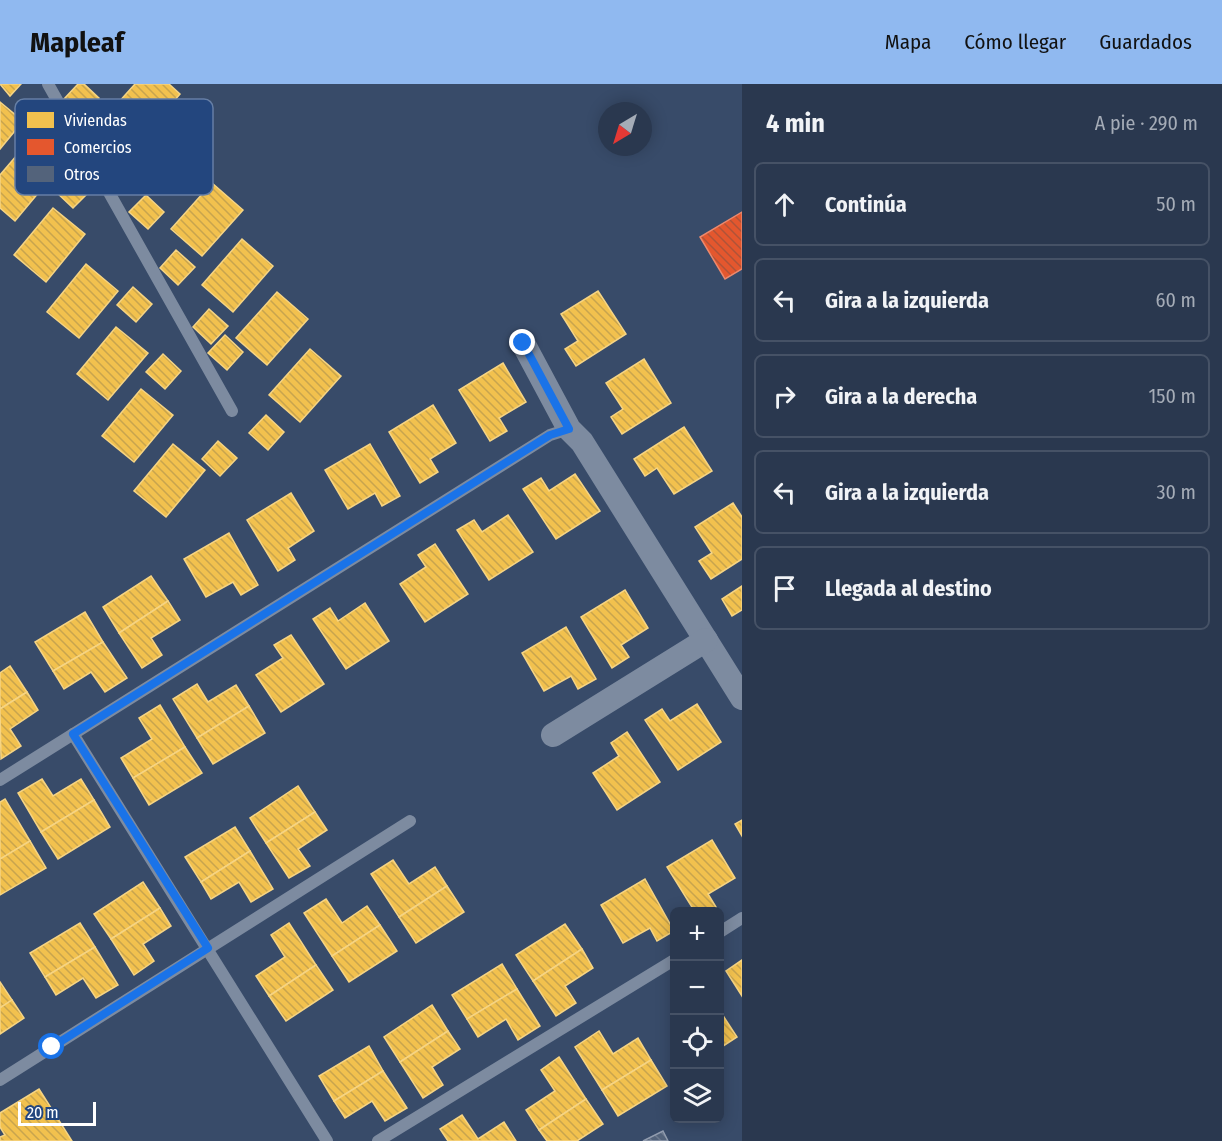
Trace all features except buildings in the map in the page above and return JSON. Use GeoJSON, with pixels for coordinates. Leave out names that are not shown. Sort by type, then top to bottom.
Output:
{"type":"FeatureCollection","features":[{"type":"Feature","properties":{"kind":"street"},"geometry":{"type":"LineString","coordinates":[[523,343],[569,429],[582,442],[742,698]]}},
{"type":"Feature","properties":{"kind":"street"},"geometry":{"type":"LineString","coordinates":[[553,735],[706,640]]}},
{"type":"Feature","properties":{"kind":"lane"},"geometry":{"type":"LineString","coordinates":[[48,84],[56,99]]}},
{"type":"Feature","properties":{"kind":"lane"},"geometry":{"type":"LineString","coordinates":[[110,195],[232,411]]}},
{"type":"Feature","properties":{"kind":"lane"},"geometry":{"type":"LineString","coordinates":[[0,780],[550,435],[569,429]]}},
{"type":"Feature","properties":{"kind":"lane"},"geometry":{"type":"LineString","coordinates":[[73,734],[327,1141]]}},
{"type":"Feature","properties":{"kind":"lane"},"geometry":{"type":"LineString","coordinates":[[0,1080],[410,821]]}},
{"type":"Feature","properties":{"kind":"lane"},"geometry":{"type":"LineString","coordinates":[[724,929],[742,918]]}},
{"type":"Feature","properties":{"kind":"lane"},"geometry":{"type":"LineString","coordinates":[[378,1141],[673,961]]}},
{"type":"Feature","properties":{"kind":"route"},"geometry":{"type":"LineString","coordinates":[[52,1047],[208,948],[73,734],[550,435],[569,429],[523,343]]}}]}
